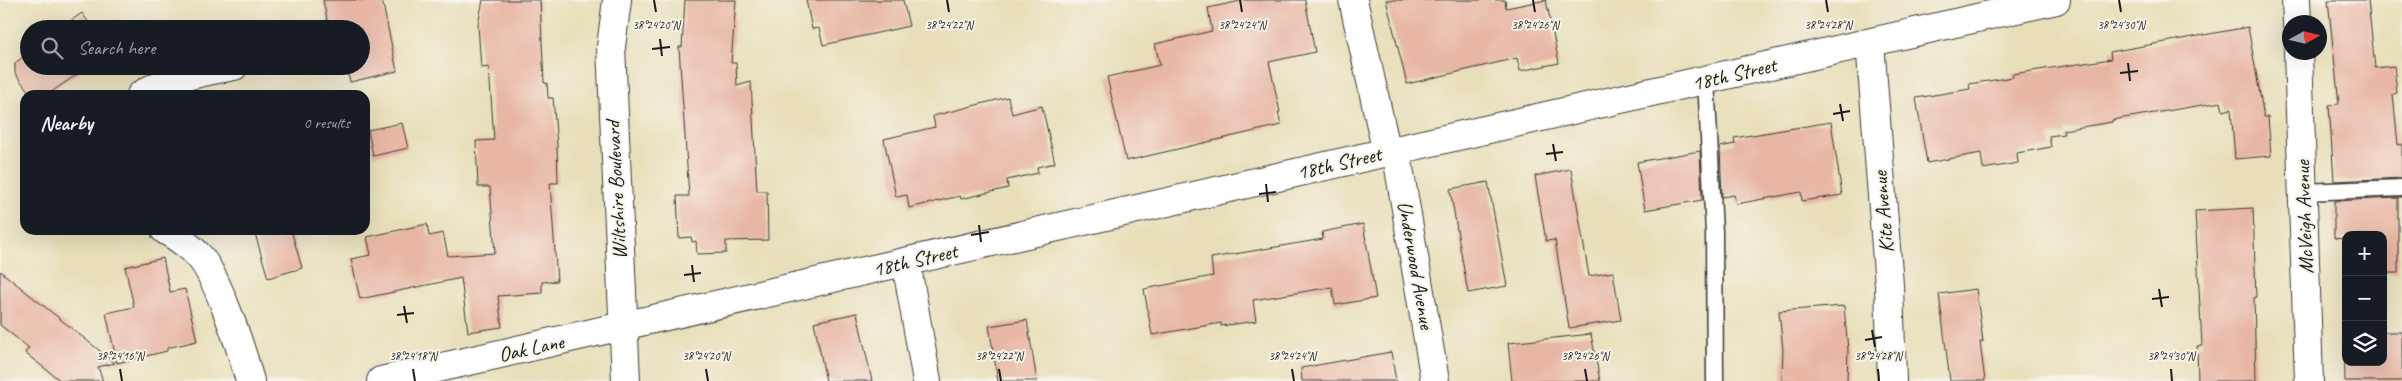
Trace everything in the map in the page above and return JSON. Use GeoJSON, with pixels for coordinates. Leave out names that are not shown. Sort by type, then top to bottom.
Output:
{"type":"FeatureCollection","features":[{"type":"Feature","properties":{"kind":"street","name":"Wiltshire Boulevard"},"geometry":{"type":"LineString","coordinates":[[618,0],[610,47],[626,381]]}},
{"type":"Feature","properties":{"kind":"street","name":"Underwood Avenue"},"geometry":{"type":"LineString","coordinates":[[1353,0],[1391,151],[1435,381]]}},
{"type":"Feature","properties":{"kind":"street","name":"18th Street"},"geometry":{"type":"LineString","coordinates":[[623,328],[2056,0]]}},
{"type":"Feature","properties":{"kind":"street"},"geometry":{"type":"LineString","coordinates":[[2296,0],[2297,15]]}},
{"type":"Feature","properties":{"kind":"street","name":"Kite Avenue"},"geometry":{"type":"LineString","coordinates":[[1870,43],[1889,285],[1892,381]]}},
{"type":"Feature","properties":{"kind":"street","name":"McVeigh Avenue"},"geometry":{"type":"LineString","coordinates":[[2298,60],[2309,381]]}},
{"type":"Feature","properties":{"kind":"street"},"geometry":{"type":"LineString","coordinates":[[152,90],[175,79],[193,75]]}},
{"type":"Feature","properties":{"kind":"street"},"geometry":{"type":"LineString","coordinates":[[173,235],[184,242],[200,257],[213,281],[228,316],[250,381]]}},
{"type":"Feature","properties":{"kind":"street"},"geometry":{"type":"LineString","coordinates":[[906,262],[927,381]]}},
{"type":"Feature","properties":{"kind":"street","name":"Oak Lane"},"geometry":{"type":"LineString","coordinates":[[381,381],[623,328]]}},
{"type":"Feature","properties":{"kind":"lane"},"geometry":{"type":"LineString","coordinates":[[1706,80],[1713,223],[1715,381]]}},
{"type":"Feature","properties":{"kind":"lane"},"geometry":{"type":"LineString","coordinates":[[2303,192],[2402,188]]}},
{"type":"Feature","properties":{"kind":"building"},"geometry":{"type":"Polygon","coordinates":[[[323,0],[382,0],[397,71],[350,82],[348,75],[370,75],[370,20],[327,20],[323,0]]]}},
{"type":"Feature","properties":{"kind":"building"},"geometry":{"type":"Polygon","coordinates":[[[483,0],[540,0],[544,83],[547,83],[548,98],[553,98],[557,145],[558,183],[550,183],[557,281],[542,282],[542,293],[498,296],[502,327],[468,332],[461,278],[360,299],[351,259],[371,255],[367,237],[427,224],[429,236],[443,233],[448,256],[495,253],[490,187],[478,187],[476,141],[494,140],[489,67],[481,68],[478,25],[483,0]]]}},
{"type":"Feature","properties":{"kind":"building"},"geometry":{"type":"Polygon","coordinates":[[[685,0],[736,0],[731,63],[736,63],[737,86],[751,82],[757,191],[767,191],[768,240],[726,241],[726,253],[697,254],[696,241],[692,242],[691,237],[679,238],[677,196],[689,196],[679,47],[682,47],[685,0]]]}},
{"type":"Feature","properties":{"kind":"building"},"geometry":{"type":"Polygon","coordinates":[[[806,0],[903,0],[909,26],[823,45],[819,28],[812,29],[806,0]]]}},
{"type":"Feature","properties":{"kind":"building"},"geometry":{"type":"Polygon","coordinates":[[[1245,0],[1305,0],[1315,52],[1269,62],[1281,125],[1126,161],[1107,77],[1160,65],[1155,44],[1212,31],[1208,8],[1245,0]]]}},
{"type":"Feature","properties":{"kind":"building"},"geometry":{"type":"Polygon","coordinates":[[[1386,0],[1505,0],[1506,8],[1546,0],[1559,63],[1520,71],[1517,58],[1407,84],[1386,0]]]}},
{"type":"Feature","properties":{"kind":"building"},"geometry":{"type":"Polygon","coordinates":[[[2328,0],[2368,0],[2375,68],[2394,66],[2397,93],[2393,94],[2398,145],[2402,144],[2402,178],[2334,181],[2329,105],[2339,104],[2328,0]]]}},
{"type":"Feature","properties":{"kind":"building"},"geometry":{"type":"Polygon","coordinates":[[[82,13],[87,20],[72,20],[82,13]]]}},
{"type":"Feature","properties":{"kind":"building"},"geometry":{"type":"Polygon","coordinates":[[[2248,27],[2264,117],[2268,117],[2271,156],[2235,159],[2231,109],[2223,111],[2221,102],[2063,130],[2064,134],[2049,136],[2051,147],[2017,153],[2018,163],[1983,169],[1981,153],[1927,163],[1916,98],[1970,89],[1969,84],[2013,77],[2012,74],[2111,59],[2110,52],[2248,27]]]}},
{"type":"Feature","properties":{"kind":"building"},"geometry":{"type":"Polygon","coordinates":[[[20,59],[20,75],[76,75],[54,90],[27,90],[15,73],[15,63],[20,59]]]}},
{"type":"Feature","properties":{"kind":"building"},"geometry":{"type":"Polygon","coordinates":[[[1008,97],[1012,114],[1042,106],[1055,163],[1037,167],[1038,173],[1007,180],[1008,188],[961,199],[960,196],[909,208],[907,195],[896,197],[884,139],[935,127],[933,116],[1008,97]]]}},
{"type":"Feature","properties":{"kind":"building"},"geometry":{"type":"Polygon","coordinates":[[[1831,122],[1842,195],[1802,201],[1801,192],[1736,204],[1734,195],[1722,197],[1720,147],[1735,144],[1734,138],[1831,122]]]}},
{"type":"Feature","properties":{"kind":"building"},"geometry":{"type":"Polygon","coordinates":[[[402,123],[408,148],[373,156],[370,130],[402,123]]]}},
{"type":"Feature","properties":{"kind":"building"},"geometry":{"type":"Polygon","coordinates":[[[1700,151],[1702,200],[1645,210],[1637,162],[1700,151]]]}},
{"type":"Feature","properties":{"kind":"building"},"geometry":{"type":"Polygon","coordinates":[[[1571,169],[1589,276],[1613,272],[1621,320],[1569,328],[1555,240],[1546,241],[1535,176],[1571,169]]]}},
{"type":"Feature","properties":{"kind":"building"},"geometry":{"type":"Polygon","coordinates":[[[1488,182],[1507,286],[1468,293],[1450,189],[1488,182]]]}},
{"type":"Feature","properties":{"kind":"building"},"geometry":{"type":"Polygon","coordinates":[[[2398,198],[2398,273],[2387,273],[2387,231],[2342,231],[2342,239],[2334,238],[2334,201],[2398,198]]]}},
{"type":"Feature","properties":{"kind":"building"},"geometry":{"type":"Polygon","coordinates":[[[2253,208],[2256,381],[2198,381],[2197,346],[2202,346],[2195,211],[2253,208]]]}},
{"type":"Feature","properties":{"kind":"building"},"geometry":{"type":"Polygon","coordinates":[[[1363,224],[1376,298],[1335,305],[1332,287],[1253,300],[1256,321],[1221,326],[1221,323],[1152,335],[1144,289],[1213,276],[1211,258],[1323,239],[1322,232],[1363,224]]]}},
{"type":"Feature","properties":{"kind":"building"},"geometry":{"type":"Polygon","coordinates":[[[255,235],[292,235],[302,268],[268,278],[255,235]]]}},
{"type":"Feature","properties":{"kind":"building"},"geometry":{"type":"Polygon","coordinates":[[[163,258],[170,292],[185,289],[197,341],[167,348],[167,351],[117,363],[106,313],[134,307],[125,267],[163,258]]]}},
{"type":"Feature","properties":{"kind":"building"},"geometry":{"type":"Polygon","coordinates":[[[0,271],[115,363],[98,367],[103,381],[61,381],[25,353],[29,348],[0,325],[0,271]]]}},
{"type":"Feature","properties":{"kind":"building"},"geometry":{"type":"Polygon","coordinates":[[[1976,289],[1983,342],[1980,342],[1985,381],[1950,381],[1939,294],[1976,289]]]}},
{"type":"Feature","properties":{"kind":"building"},"geometry":{"type":"Polygon","coordinates":[[[1844,306],[1848,350],[1847,381],[1782,381],[1783,350],[1779,311],[1844,306]]]}},
{"type":"Feature","properties":{"kind":"building"},"geometry":{"type":"Polygon","coordinates":[[[857,313],[872,381],[826,381],[814,322],[857,313]]]}},
{"type":"Feature","properties":{"kind":"building"},"geometry":{"type":"Polygon","coordinates":[[[1027,320],[1037,381],[998,381],[989,326],[1027,320]]]}},
{"type":"Feature","properties":{"kind":"building"},"geometry":{"type":"Polygon","coordinates":[[[2387,332],[2402,332],[2402,381],[2345,381],[2345,366],[2387,366],[2387,332]]]}},
{"type":"Feature","properties":{"kind":"building"},"geometry":{"type":"Polygon","coordinates":[[[1591,334],[1600,381],[1512,381],[1508,343],[1591,334]]]}},
{"type":"Feature","properties":{"kind":"building"},"geometry":{"type":"Polygon","coordinates":[[[1391,352],[1396,381],[1302,381],[1301,368],[1391,352]]]}}]}
